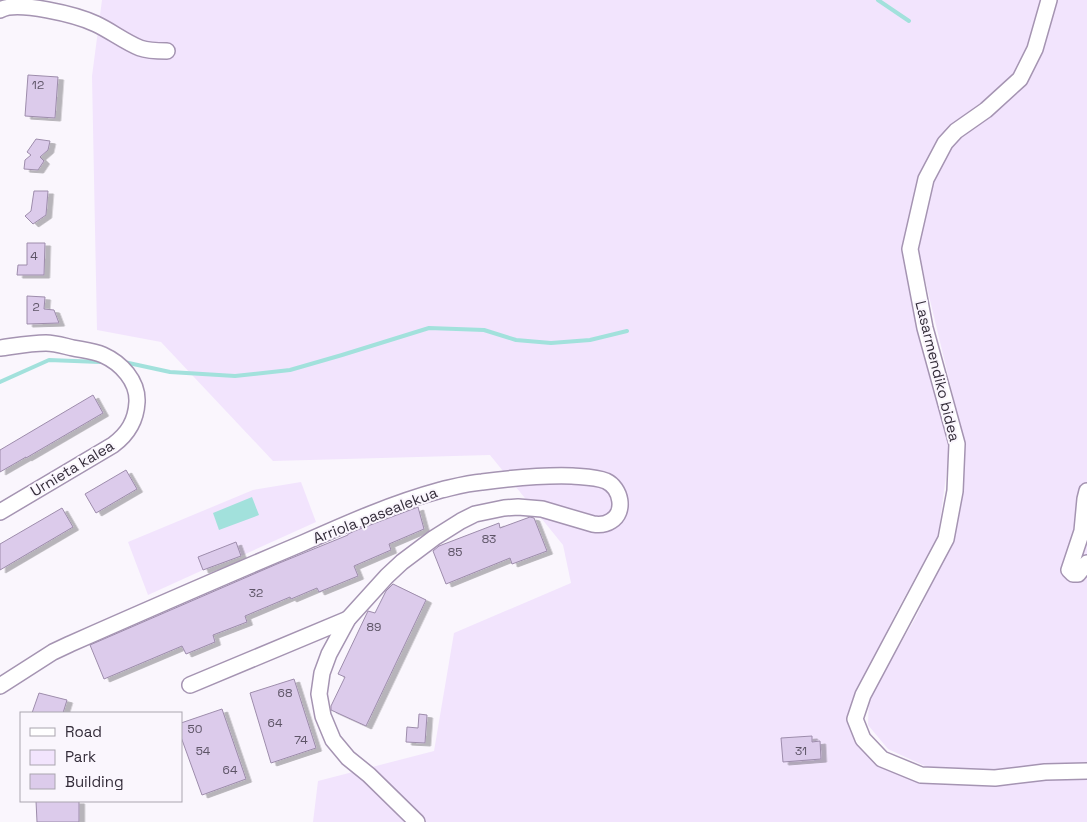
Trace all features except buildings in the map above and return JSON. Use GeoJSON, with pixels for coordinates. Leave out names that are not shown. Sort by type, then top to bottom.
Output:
{"type":"FeatureCollection","features":[{"type":"Feature","properties":{"kind":"street","name":"Lasarmendiko bidea"},"geometry":{"type":"LineString","coordinates":[[1049,0],[1035,49],[1020,80],[986,110],[956,131],[945,143],[926,179],[910,249],[925,328],[957,444],[954,491],[946,539],[863,694],[855,719],[863,740],[882,759],[921,775],[995,778],[1045,772],[1087,771]]}},
{"type":"Feature","properties":{"kind":"street"},"geometry":{"type":"LineString","coordinates":[[0,10],[3,7],[22,2],[36,4],[66,12],[95,23],[142,48],[167,51]]}},
{"type":"Feature","properties":{"kind":"street","name":"Urnieta kalea"},"geometry":{"type":"LineString","coordinates":[[0,348],[48,343],[102,354],[119,364],[130,378],[137,400],[134,419],[122,438],[0,512]]}},
{"type":"Feature","properties":{"kind":"street","name":"Arriola pasealekua"},"geometry":{"type":"LineString","coordinates":[[0,686],[53,652],[70,644],[365,516],[417,496],[460,485],[535,476],[581,476],[606,481],[617,490],[620,503],[617,516],[612,521],[600,525],[586,523],[542,510],[518,507],[475,514],[434,538],[402,562],[348,619],[329,654],[322,673],[319,694],[323,716],[333,740],[348,758],[369,775],[417,822]]}},
{"type":"Feature","properties":{"kind":"street"},"geometry":{"type":"LineString","coordinates":[[1087,491],[1082,531],[1069,570],[1073,574],[1078,574],[1087,563]]}},
{"type":"Feature","properties":{"kind":"street","name":"Arriola pasealekua"},"geometry":{"type":"LineString","coordinates":[[190,685],[348,619]]}},
{"type":"Feature","properties":{"kind":"green space"},"geometry":{"type":"Polygon","coordinates":[[[102,0],[1044,0],[1032,44],[1022,65],[1012,79],[945,131],[920,175],[903,253],[950,446],[938,536],[856,692],[849,720],[859,744],[877,763],[923,780],[991,783],[1074,776],[1071,764],[993,773],[927,767],[888,749],[868,725],[869,698],[916,617],[955,534],[965,446],[918,250],[933,176],[951,145],[997,110],[1026,80],[1042,44],[1055,0],[1087,0],[1087,822],[313,822],[318,781],[434,751],[454,633],[571,583],[563,545],[490,455],[273,461],[161,342],[97,330],[92,76],[102,0]]]}},
{"type":"Feature","properties":{"kind":"green space"},"geometry":{"type":"Polygon","coordinates":[[[301,482],[316,522],[148,595],[128,542],[253,490],[301,482]]]}},
{"type":"Feature","properties":{"kind":"shaded area"},"geometry":{"type":"Polygon","coordinates":[[[252,497],[259,515],[219,530],[213,513],[252,497]]]}},
{"type":"Feature","properties":{"kind":"waterway"},"geometry":{"type":"LineString","coordinates":[[878,0],[909,21]]}},
{"type":"Feature","properties":{"kind":"waterway"},"geometry":{"type":"LineString","coordinates":[[124,362],[170,372],[235,376],[290,370],[429,328],[484,330],[516,340],[551,343],[590,340],[627,331]]}},
{"type":"Feature","properties":{"kind":"waterway"},"geometry":{"type":"LineString","coordinates":[[0,382],[49,360],[100,362]]}}]}
